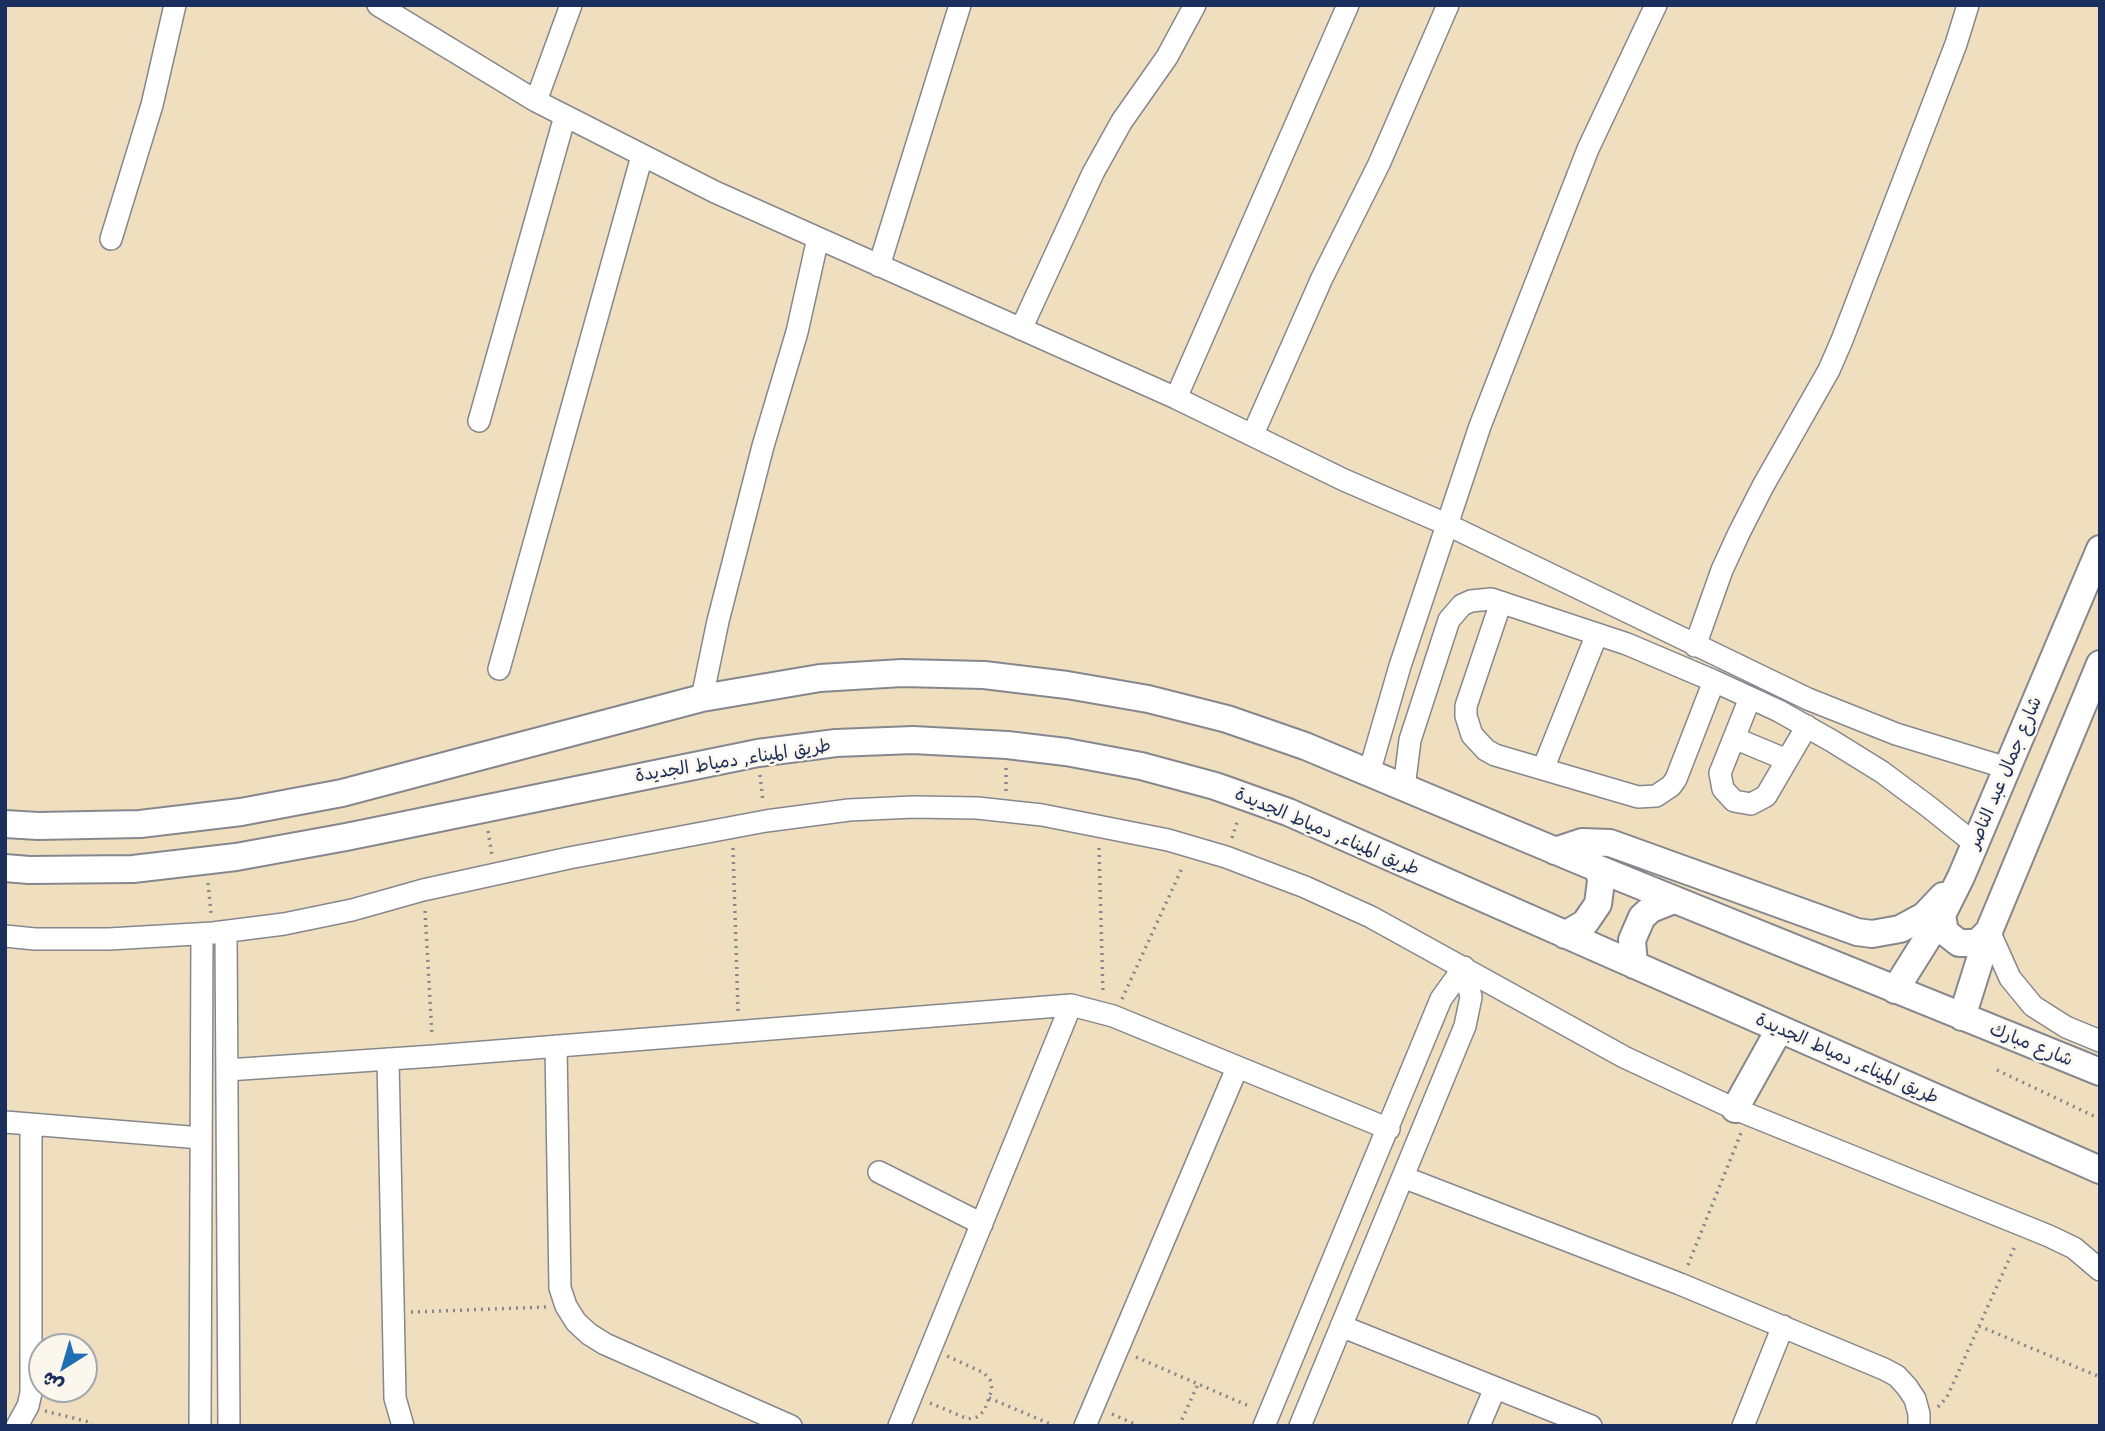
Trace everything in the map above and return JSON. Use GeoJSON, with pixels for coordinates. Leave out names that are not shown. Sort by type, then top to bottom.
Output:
{"type":"FeatureCollection","features":[{"type":"Feature","properties":{"kind":"main road","name":"شارع جمال عبد الناصر"},"geometry":{"type":"LineString","coordinates":[[1895,990],[1942,915],[1961,877],[2100,550]]}},
{"type":"Feature","properties":{"kind":"main road"},"geometry":{"type":"LineString","coordinates":[[5,824],[38,827],[140,824],[241,813],[342,793],[702,698],[820,678],[902,673],[984,675],[1148,699],[1227,719],[1305,746],[1599,870],[1962,1017],[1989,931],[2100,664]]}},
{"type":"Feature","properties":{"kind":"main road","name":"طريق الميناء, دمياط الجديدة"},"geometry":{"type":"LineString","coordinates":[[5,868],[133,869],[205,860],[346,837],[758,753],[836,743],[913,740],[1007,745],[1066,752],[1142,766],[1288,812],[2100,1170]]}},
{"type":"Feature","properties":{"kind":"main road"},"geometry":{"type":"LineString","coordinates":[[1555,851],[1582,842],[1610,843],[1843,928],[1872,934],[1886,933],[1924,916],[1961,877]]}},
{"type":"Feature","properties":{"kind":"main road"},"geometry":{"type":"LineString","coordinates":[[1565,935],[1584,923],[1598,904],[1601,881],[1599,870]]}},
{"type":"Feature","properties":{"kind":"main road"},"geometry":{"type":"LineString","coordinates":[[1634,965],[1631,952],[1636,928],[1651,909],[1674,900]]}},
{"type":"Feature","properties":{"kind":"main road"},"geometry":{"type":"LineString","coordinates":[[1942,915],[1945,932],[1959,943],[1977,943],[1989,931]]}},
{"type":"Feature","properties":{"kind":"main road","name":"شارع مبارك"},"geometry":{"type":"LineString","coordinates":[[1962,1017],[2100,1072]]}},
{"type":"Feature","properties":{"kind":"main road"},"geometry":{"type":"LineString","coordinates":[[1742,1112],[1779,1030]]}},
{"type":"Feature","properties":{"kind":"street"},"geometry":{"type":"LineString","coordinates":[[111,239],[152,105],[175,5]]}},
{"type":"Feature","properties":{"kind":"street"},"geometry":{"type":"LineString","coordinates":[[378,5],[536,101],[715,192],[1176,398],[1344,480],[1446,524],[1808,699],[1896,734],[2007,768]]}},
{"type":"Feature","properties":{"kind":"street"},"geometry":{"type":"LineString","coordinates":[[536,101],[570,5]]}},
{"type":"Feature","properties":{"kind":"street"},"geometry":{"type":"LineString","coordinates":[[879,265],[960,5]]}},
{"type":"Feature","properties":{"kind":"street"},"geometry":{"type":"LineString","coordinates":[[1021,329],[1093,173],[1122,121],[1167,57],[1195,5]]}},
{"type":"Feature","properties":{"kind":"street"},"geometry":{"type":"LineString","coordinates":[[1176,398],[1349,5]]}},
{"type":"Feature","properties":{"kind":"street"},"geometry":{"type":"LineString","coordinates":[[1253,434],[1322,278],[1379,164],[1448,5]]}},
{"type":"Feature","properties":{"kind":"street"},"geometry":{"type":"LineString","coordinates":[[1369,772],[1399,666],[1446,524],[1508,352],[1583,161],[1656,5]]}},
{"type":"Feature","properties":{"kind":"street"},"geometry":{"type":"LineString","coordinates":[[1696,646],[1722,570],[1739,533],[1829,370],[1842,340],[1956,44],[1968,5]]}},
{"type":"Feature","properties":{"kind":"street"},"geometry":{"type":"LineString","coordinates":[[479,421],[565,116]]}},
{"type":"Feature","properties":{"kind":"street"},"geometry":{"type":"LineString","coordinates":[[499,669],[642,156]]}},
{"type":"Feature","properties":{"kind":"street"},"geometry":{"type":"LineString","coordinates":[[702,698],[718,621],[763,446],[797,332],[818,238]]}},
{"type":"Feature","properties":{"kind":"street"},"geometry":{"type":"LineString","coordinates":[[1404,788],[1410,740],[1449,620],[1455,612],[1471,601],[1491,599],[1597,634],[1714,681],[1807,726],[1906,789],[1975,844]]}},
{"type":"Feature","properties":{"kind":"street"},"geometry":{"type":"LineString","coordinates":[[1501,602],[1466,706],[1472,735],[1486,750],[1638,797],[1664,792],[1676,779],[1714,681]]}},
{"type":"Feature","properties":{"kind":"street"},"geometry":{"type":"LineString","coordinates":[[1543,769],[1597,634]]}},
{"type":"Feature","properties":{"kind":"street"},"geometry":{"type":"LineString","coordinates":[[1750,698],[1723,765],[1720,781],[1734,801],[1751,804],[1766,796],[1807,726]]}},
{"type":"Feature","properties":{"kind":"street"},"geometry":{"type":"LineString","coordinates":[[1734,738],[1787,760]]}},
{"type":"Feature","properties":{"kind":"street"},"geometry":{"type":"LineString","coordinates":[[5,936],[35,939],[109,939],[214,933],[284,923],[352,910],[495,874],[766,821],[849,810],[913,807],[1042,814],[1192,847],[1305,887],[1360,912],[1464,967],[1555,1021],[1624,1057],[1742,1112],[2074,1248],[2100,1269]]}},
{"type":"Feature","properties":{"kind":"street"},"geometry":{"type":"LineString","coordinates":[[1989,931],[2010,978],[2033,1006],[2066,1027],[2100,1041]]}},
{"type":"Feature","properties":{"kind":"street"},"geometry":{"type":"LineString","coordinates":[[214,933],[227,1070],[229,1426]]}},
{"type":"Feature","properties":{"kind":"street"},"geometry":{"type":"LineString","coordinates":[[200,1426],[201,1138],[214,933]]}},
{"type":"Feature","properties":{"kind":"street"},"geometry":{"type":"LineString","coordinates":[[1266,1420],[1441,999],[1464,967]]}},
{"type":"Feature","properties":{"kind":"street"},"geometry":{"type":"LineString","coordinates":[[1300,1426],[1470,1012],[1470,989],[1464,967]]}},
{"type":"Feature","properties":{"kind":"street"},"geometry":{"type":"LineString","coordinates":[[899,1426],[1071,1005]]}},
{"type":"Feature","properties":{"kind":"street"},"geometry":{"type":"LineString","coordinates":[[227,1070],[1071,1005],[1109,1015],[1388,1129]]}},
{"type":"Feature","properties":{"kind":"street"},"geometry":{"type":"LineString","coordinates":[[556,1046],[561,1288],[566,1306],[576,1322],[605,1343],[791,1426]]}},
{"type":"Feature","properties":{"kind":"street"},"geometry":{"type":"LineString","coordinates":[[388,1059],[395,1398],[403,1426]]}},
{"type":"Feature","properties":{"kind":"street"},"geometry":{"type":"LineString","coordinates":[[1089,1416],[1237,1068]]}},
{"type":"Feature","properties":{"kind":"street"},"geometry":{"type":"LineString","coordinates":[[5,1122],[201,1138]]}},
{"type":"Feature","properties":{"kind":"street"},"geometry":{"type":"LineString","coordinates":[[16,1426],[28,1406],[31,1379],[31,1125]]}},
{"type":"Feature","properties":{"kind":"street"},"geometry":{"type":"LineString","coordinates":[[879,1172],[982,1224]]}},
{"type":"Feature","properties":{"kind":"street"},"geometry":{"type":"LineString","coordinates":[[1403,1177],[1680,1283],[1897,1376],[1907,1387],[1919,1420]]}},
{"type":"Feature","properties":{"kind":"street"},"geometry":{"type":"LineString","coordinates":[[1341,1326],[1591,1426]]}},
{"type":"Feature","properties":{"kind":"street"},"geometry":{"type":"LineString","coordinates":[[1742,1426],[1783,1326]]}},
{"type":"Feature","properties":{"kind":"street"},"geometry":{"type":"LineString","coordinates":[[1479,1426],[1495,1388]]}},
{"type":"Feature","properties":{"kind":"path"},"geometry":{"type":"LineString","coordinates":[[1005,811],[1007,745]]}},
{"type":"Feature","properties":{"kind":"path"},"geometry":{"type":"LineString","coordinates":[[758,753],[766,821]]}},
{"type":"Feature","properties":{"kind":"path"},"geometry":{"type":"LineString","coordinates":[[1226,857],[1245,797]]}},
{"type":"Feature","properties":{"kind":"path"},"geometry":{"type":"LineString","coordinates":[[484,808],[495,874]]}},
{"type":"Feature","properties":{"kind":"path"},"geometry":{"type":"LineString","coordinates":[[1098,825],[1109,1015]]}},
{"type":"Feature","properties":{"kind":"path"},"geometry":{"type":"LineString","coordinates":[[732,828],[739,1031]]}},
{"type":"Feature","properties":{"kind":"path"},"geometry":{"type":"LineString","coordinates":[[1109,1015],[1192,847]]}},
{"type":"Feature","properties":{"kind":"path"},"geometry":{"type":"LineString","coordinates":[[205,860],[214,933]]}},
{"type":"Feature","properties":{"kind":"path"},"geometry":{"type":"LineString","coordinates":[[424,890],[434,1056]]}},
{"type":"Feature","properties":{"kind":"path"},"geometry":{"type":"LineString","coordinates":[[1997,1070],[2100,1119]]}},
{"type":"Feature","properties":{"kind":"path"},"geometry":{"type":"LineString","coordinates":[[1680,1283],[1742,1112]]}},
{"type":"Feature","properties":{"kind":"path"},"geometry":{"type":"LineString","coordinates":[[1919,1420],[1936,1410],[1947,1398],[2024,1226]]}},
{"type":"Feature","properties":{"kind":"path"},"geometry":{"type":"LineString","coordinates":[[393,1313],[566,1306]]}},
{"type":"Feature","properties":{"kind":"path"},"geometry":{"type":"LineString","coordinates":[[1979,1326],[2100,1377]]}},
{"type":"Feature","properties":{"kind":"path"},"geometry":{"type":"LineString","coordinates":[[912,1395],[968,1419],[977,1417],[984,1411],[992,1390],[990,1380],[984,1373],[931,1349]]}},
{"type":"Feature","properties":{"kind":"path"},"geometry":{"type":"LineString","coordinates":[[1118,1349],[1198,1384],[1266,1420]]}},
{"type":"Feature","properties":{"kind":"path"},"geometry":{"type":"LineString","coordinates":[[1180,1426],[1198,1384]]}},
{"type":"Feature","properties":{"kind":"path"},"geometry":{"type":"LineString","coordinates":[[989,1398],[1055,1426]]}},
{"type":"Feature","properties":{"kind":"path"},"geometry":{"type":"LineString","coordinates":[[28,1406],[79,1419],[93,1426]]}},
{"type":"Feature","properties":{"kind":"path"},"geometry":{"type":"LineString","coordinates":[[1089,1416],[1139,1426]]}}]}
